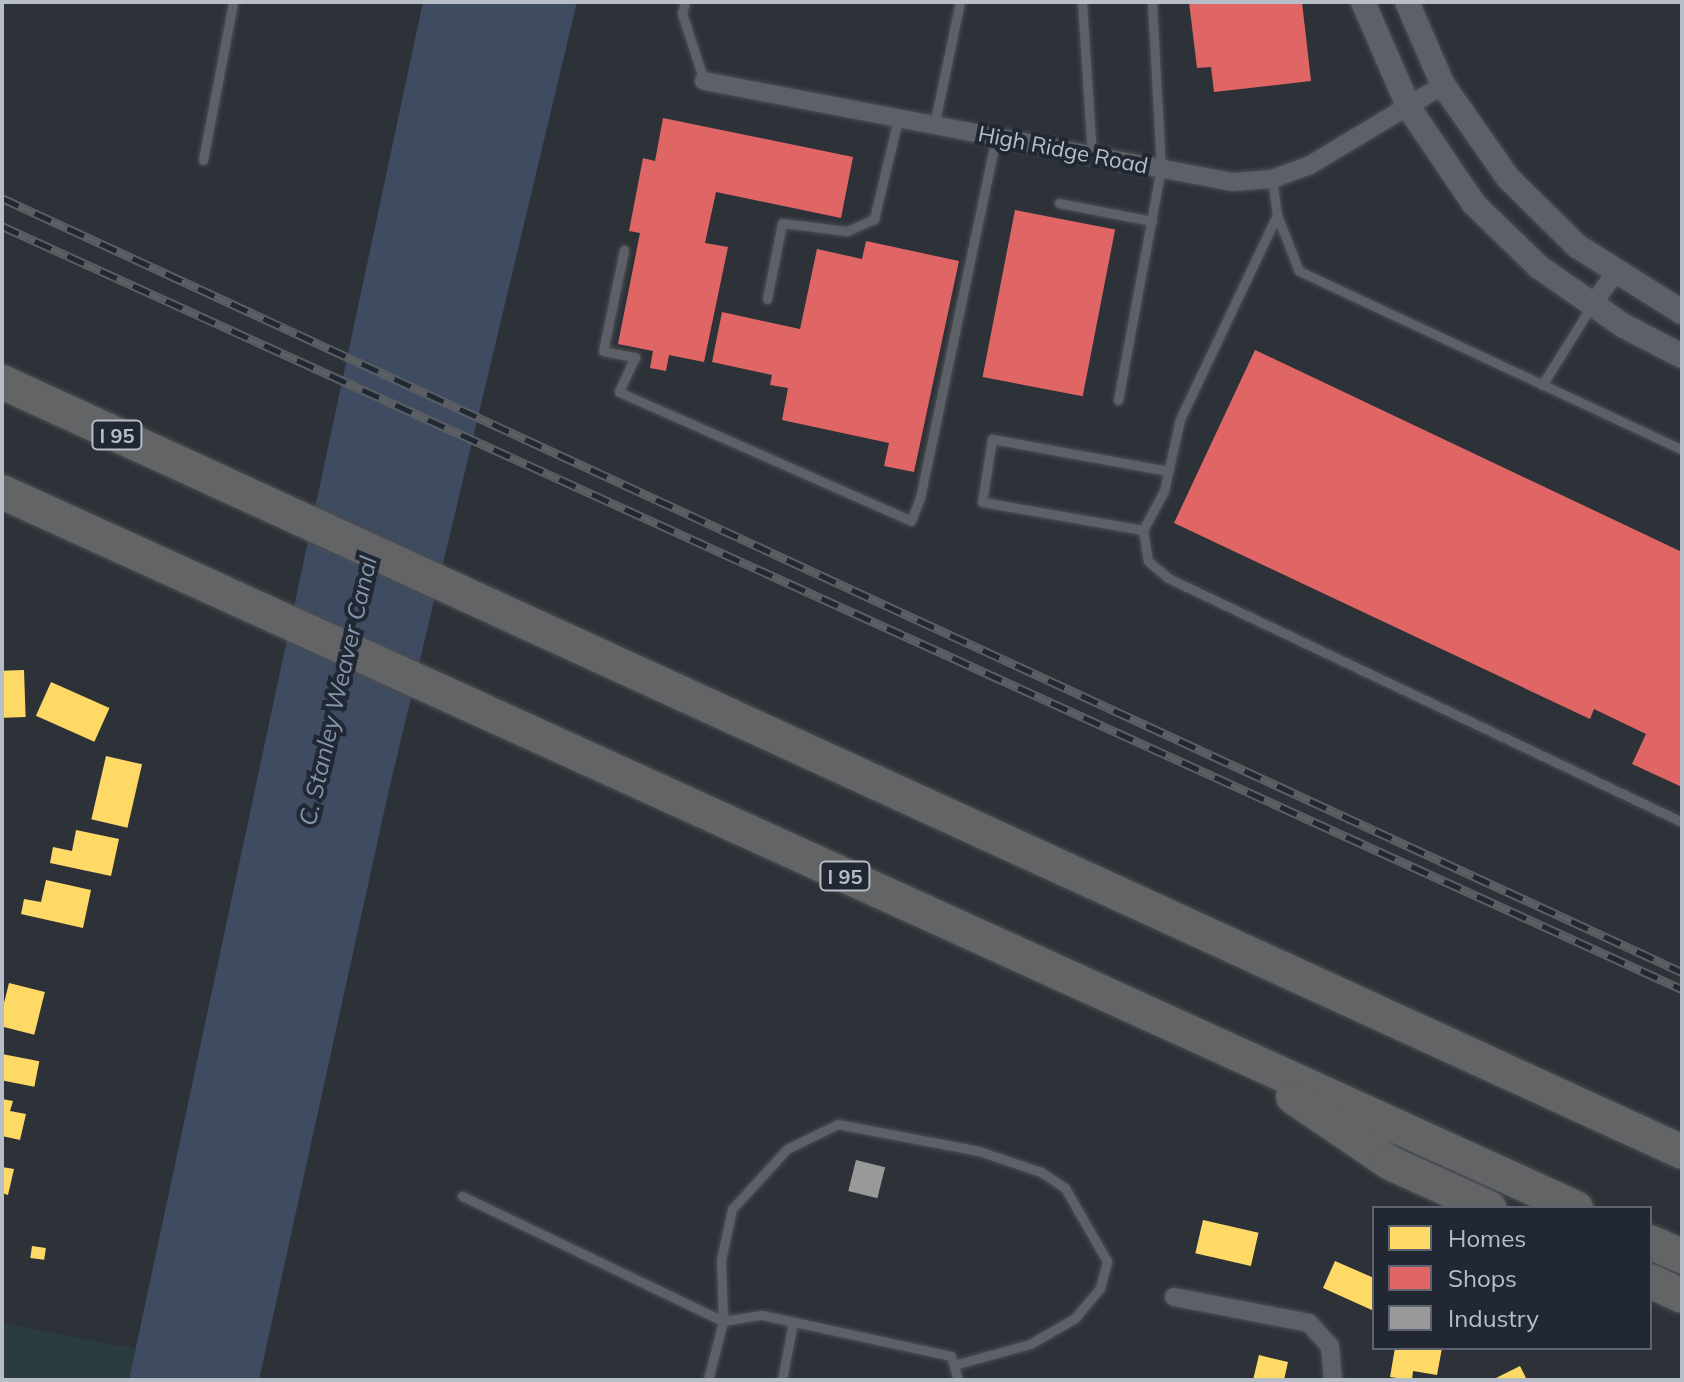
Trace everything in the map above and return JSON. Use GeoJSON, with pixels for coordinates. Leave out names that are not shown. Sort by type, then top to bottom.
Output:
{"type":"FeatureCollection","features":[{"type":"Feature","properties":{"kind":"highway","name":"I 95"},"geometry":{"type":"LineString","coordinates":[[2,382],[1682,1152]]}},
{"type":"Feature","properties":{"kind":"highway","name":"I 95"},"geometry":{"type":"LineString","coordinates":[[2,492],[1572,1206]]}},
{"type":"Feature","properties":{"kind":"highway"},"geometry":{"type":"LineString","coordinates":[[1217,1045],[1390,1163],[1485,1206]]}},
{"type":"Feature","properties":{"kind":"highway"},"geometry":{"type":"LineString","coordinates":[[1652,1243],[1682,1256]]}},
{"type":"Feature","properties":{"kind":"highway"},"geometry":{"type":"LineString","coordinates":[[1652,1282],[1682,1296]]}},
{"type":"Feature","properties":{"kind":"street"},"geometry":{"type":"LineString","coordinates":[[1363,2],[1409,108],[1474,204],[1539,267],[1592,305],[1682,356]]}},
{"type":"Feature","properties":{"kind":"street"},"geometry":{"type":"LineString","coordinates":[[1407,2],[1443,85],[1508,178],[1577,246],[1615,273],[1682,312]]}},
{"type":"Feature","properties":{"kind":"street","name":"High Ridge Road"},"geometry":{"type":"LineString","coordinates":[[704,81],[1232,182],[1272,179],[1310,165],[1443,85]]}},
{"type":"Feature","properties":{"kind":"street"},"geometry":{"type":"LineString","coordinates":[[1592,305],[1615,273]]}},
{"type":"Feature","properties":{"kind":"street"},"geometry":{"type":"LineString","coordinates":[[1174,1297],[1309,1323],[1330,1346],[1334,1371]]}},
{"type":"Feature","properties":{"kind":"lane"},"geometry":{"type":"LineString","coordinates":[[203,160],[233,2]]}},
{"type":"Feature","properties":{"kind":"lane"},"geometry":{"type":"LineString","coordinates":[[685,2],[682,13],[704,81]]}},
{"type":"Feature","properties":{"kind":"lane"},"geometry":{"type":"LineString","coordinates":[[934,126],[960,2]]}},
{"type":"Feature","properties":{"kind":"lane"},"geometry":{"type":"LineString","coordinates":[[1082,2],[1092,155]]}},
{"type":"Feature","properties":{"kind":"lane"},"geometry":{"type":"LineString","coordinates":[[1118,400],[1161,169],[1152,2]]}},
{"type":"Feature","properties":{"kind":"lane"},"geometry":{"type":"LineString","coordinates":[[767,299],[782,223],[847,231],[874,219],[898,119]]}},
{"type":"Feature","properties":{"kind":"lane"},"geometry":{"type":"LineString","coordinates":[[624,250],[603,351],[635,357],[619,392],[911,521],[920,498],[996,137]]}},
{"type":"Feature","properties":{"kind":"lane"},"geometry":{"type":"LineString","coordinates":[[1272,179],[1277,215],[1299,271],[1682,450]]}},
{"type":"Feature","properties":{"kind":"lane"},"geometry":{"type":"LineString","coordinates":[[1059,203],[1152,221]]}},
{"type":"Feature","properties":{"kind":"lane"},"geometry":{"type":"LineString","coordinates":[[1277,215],[1180,419],[1164,491],[1143,530],[1148,561],[1168,578],[1682,822]]}},
{"type":"Feature","properties":{"kind":"lane"},"geometry":{"type":"LineString","coordinates":[[1542,385],[1592,305]]}},
{"type":"Feature","properties":{"kind":"lane"},"geometry":{"type":"LineString","coordinates":[[1143,530],[982,502],[992,439],[1168,471]]}},
{"type":"Feature","properties":{"kind":"lane"},"geometry":{"type":"LineString","coordinates":[[708,1380],[723,1321],[721,1260],[732,1209],[787,1149],[838,1124],[979,1151],[1041,1172],[1065,1188],[1091,1225],[1107,1261],[1100,1288],[1075,1318],[1030,1344],[954,1365]]}},
{"type":"Feature","properties":{"kind":"lane"},"geometry":{"type":"LineString","coordinates":[[462,1196],[723,1321],[762,1315],[951,1356],[958,1380]]}},
{"type":"Feature","properties":{"kind":"lane"},"geometry":{"type":"LineString","coordinates":[[782,1380],[793,1322]]}},
{"type":"Feature","properties":{"kind":"shaded area"},"geometry":{"type":"Polygon","coordinates":[[[2,1323],[136,1349],[129,1380],[2,1380],[2,1323]]]}},
{"type":"Feature","properties":{"kind":"water","name":"C. Stanley Weaver Canal"},"geometry":{"type":"Polygon","coordinates":[[[423,2],[577,2],[388,794],[259,1380],[129,1380],[423,2]]]}},
{"type":"Feature","properties":{"kind":"building: Homes"},"geometry":{"type":"Polygon","coordinates":[[[24,670],[26,717],[4,718],[2,671],[24,670]]]}},
{"type":"Feature","properties":{"kind":"building: Homes"},"geometry":{"type":"Polygon","coordinates":[[[51,682],[109,708],[94,742],[36,716],[51,682]]]}},
{"type":"Feature","properties":{"kind":"building: Homes"},"geometry":{"type":"Polygon","coordinates":[[[106,756],[142,764],[127,828],[91,819],[106,756]]]}},
{"type":"Feature","properties":{"kind":"building: Homes"},"geometry":{"type":"Polygon","coordinates":[[[76,830],[119,839],[111,876],[50,863],[53,847],[72,851],[76,830]]]}},
{"type":"Feature","properties":{"kind":"building: Homes"},"geometry":{"type":"Polygon","coordinates":[[[46,880],[91,890],[83,928],[21,914],[24,899],[41,902],[46,880]]]}},
{"type":"Feature","properties":{"kind":"building: Homes"},"geometry":{"type":"Polygon","coordinates":[[[9,983],[45,992],[34,1035],[2,1027],[2,1011],[9,983]]]}},
{"type":"Feature","properties":{"kind":"building: Homes"},"geometry":{"type":"Polygon","coordinates":[[[2,1054],[39,1061],[34,1087],[2,1080],[2,1054]]]}},
{"type":"Feature","properties":{"kind":"building: Homes"},"geometry":{"type":"Polygon","coordinates":[[[2,1099],[13,1101],[10,1111],[26,1114],[20,1140],[2,1136],[2,1099]]]}},
{"type":"Feature","properties":{"kind":"building: Homes"},"geometry":{"type":"Polygon","coordinates":[[[2,1167],[14,1169],[8,1195],[2,1193],[2,1167]]]}},
{"type":"Feature","properties":{"kind":"building: Homes"},"geometry":{"type":"Polygon","coordinates":[[[1203,1220],[1259,1233],[1251,1266],[1195,1253],[1203,1220]]]}},
{"type":"Feature","properties":{"kind":"building: Homes"},"geometry":{"type":"Polygon","coordinates":[[[32,1246],[46,1248],[44,1260],[30,1258],[32,1246]]]}},
{"type":"Feature","properties":{"kind":"building: Homes"},"geometry":{"type":"Polygon","coordinates":[[[1335,1261],[1372,1277],[1372,1310],[1323,1288],[1335,1261]]]}},
{"type":"Feature","properties":{"kind":"building: Homes"},"geometry":{"type":"Polygon","coordinates":[[[1395,1350],[1442,1350],[1437,1375],[1413,1371],[1412,1380],[1390,1377],[1395,1350]]]}},
{"type":"Feature","properties":{"kind":"building: Homes"},"geometry":{"type":"Polygon","coordinates":[[[1259,1355],[1288,1362],[1284,1380],[1253,1380],[1259,1355]]]}},
{"type":"Feature","properties":{"kind":"building: Homes"},"geometry":{"type":"Polygon","coordinates":[[[1520,1366],[1527,1380],[1492,1380],[1520,1366]]]}},
{"type":"Feature","properties":{"kind":"building: Shops"},"geometry":{"type":"Polygon","coordinates":[[[1189,2],[1302,2],[1311,81],[1214,92],[1211,67],[1197,68],[1189,2]]]}},
{"type":"Feature","properties":{"kind":"building: Shops"},"geometry":{"type":"Polygon","coordinates":[[[663,118],[853,157],[841,218],[716,192],[705,243],[728,247],[704,362],[669,355],[666,371],[650,368],[653,351],[618,344],[640,233],[629,231],[643,158],[655,161],[663,118]]]}},
{"type":"Feature","properties":{"kind":"building: Shops"},"geometry":{"type":"Polygon","coordinates":[[[1015,210],[1115,229],[1083,396],[983,377],[1015,210]]]}},
{"type":"Feature","properties":{"kind":"building: Shops"},"geometry":{"type":"Polygon","coordinates":[[[866,241],[959,261],[914,472],[884,466],[889,443],[782,420],[788,388],[770,385],[772,375],[712,362],[722,312],[800,329],[817,249],[862,259],[866,241]]]}},
{"type":"Feature","properties":{"kind":"building: Shops"},"geometry":{"type":"Polygon","coordinates":[[[1255,350],[1682,552],[1682,787],[1632,764],[1646,734],[1594,709],[1590,719],[1174,523],[1255,350]]]}},
{"type":"Feature","properties":{"kind":"building: Industry"},"geometry":{"type":"Polygon","coordinates":[[[856,1160],[885,1167],[877,1198],[848,1191],[856,1160]]]}},
{"type":"Feature","properties":{"kind":"railway"},"geometry":{"type":"LineString","coordinates":[[2,198],[1682,972]]}},
{"type":"Feature","properties":{"kind":"railway"},"geometry":{"type":"LineString","coordinates":[[2,226],[1682,989]]}}]}
